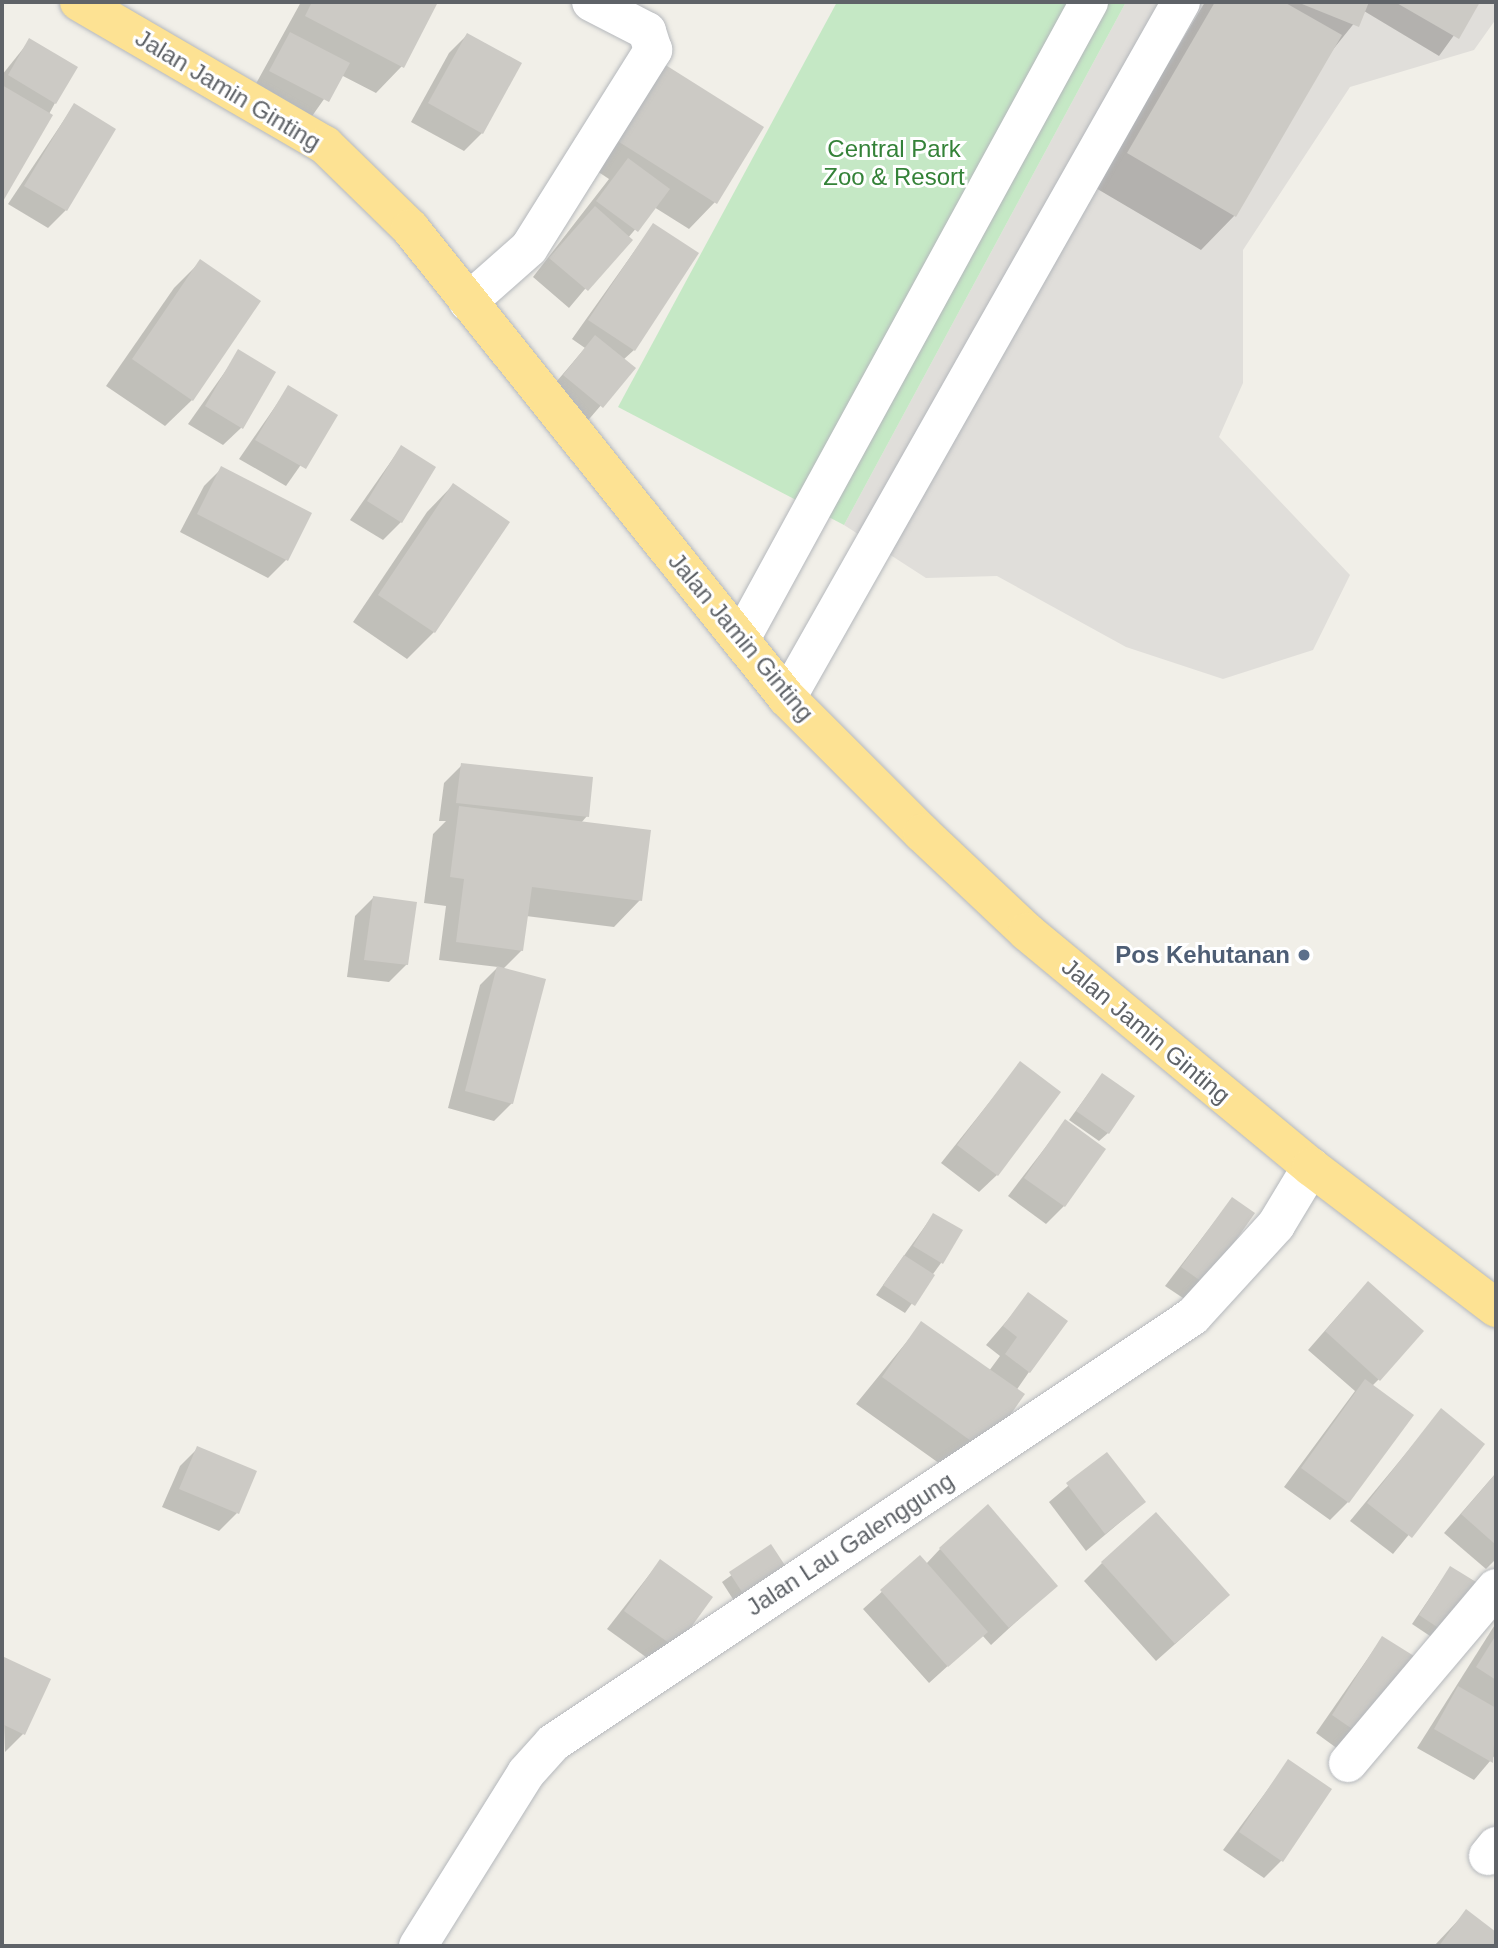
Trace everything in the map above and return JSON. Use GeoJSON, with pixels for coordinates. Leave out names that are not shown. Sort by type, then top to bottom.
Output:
{"type":"FeatureCollection","features":[{"type":"Feature","properties":{"kind":"highway","name":"Jalan Jamin Ginting"},"geometry":{"type":"LineString","coordinates":[[79,2],[325,145],[410,228],[787,698],[1027,932],[1311,1167],[1496,1308]]}},
{"type":"Feature","properties":{"kind":"street"},"geometry":{"type":"LineString","coordinates":[[468,302],[529,248],[653,50],[647,31],[591,2]]}},
{"type":"Feature","properties":{"kind":"street"},"geometry":{"type":"LineString","coordinates":[[741,639],[1089,2]]}},
{"type":"Feature","properties":{"kind":"street"},"geometry":{"type":"LineString","coordinates":[[787,698],[1181,2]]}},
{"type":"Feature","properties":{"kind":"street","name":"Jalan Lau Galenggung"},"geometry":{"type":"LineString","coordinates":[[418,1946],[526,1773],[553,1743],[1193,1316],[1276,1225],[1311,1167]]}},
{"type":"Feature","properties":{"kind":"street"},"geometry":{"type":"LineString","coordinates":[[1348,1763],[1496,1588]]}},
{"type":"Feature","properties":{"kind":"shaded area"},"geometry":{"type":"Polygon","coordinates":[[[1126,2],[1496,2],[1496,19],[1474,50],[1350,87],[1243,250],[1243,383],[1219,437],[1350,575],[1313,650],[1223,679],[1126,647],[997,576],[926,578],[844,525],[1126,2]]]}},
{"type":"Feature","properties":{"kind":"green space","name":"Central Park Zoo & Resort"},"geometry":{"type":"Polygon","coordinates":[[[837,2],[1126,2],[844,525],[618,407],[837,2]]]}},
{"type":"Feature","properties":{"kind":"building"},"geometry":{"type":"Polygon","coordinates":[[[312,2],[438,2],[404,68],[305,16],[312,2]]]}},
{"type":"Feature","properties":{"kind":"building"},"geometry":{"type":"Polygon","coordinates":[[[1215,2],[1284,2],[1342,35],[1236,217],[1127,153],[1215,2]]]}},
{"type":"Feature","properties":{"kind":"building"},"geometry":{"type":"Polygon","coordinates":[[[1297,2],[1369,2],[1359,27],[1297,2]]]}},
{"type":"Feature","properties":{"kind":"building"},"geometry":{"type":"Polygon","coordinates":[[[1395,2],[1480,2],[1459,39],[1395,2]]]}},
{"type":"Feature","properties":{"kind":"building"},"geometry":{"type":"Polygon","coordinates":[[[290,32],[350,63],[329,102],[269,71],[290,32]]]}},
{"type":"Feature","properties":{"kind":"building"},"geometry":{"type":"Polygon","coordinates":[[[467,33],[522,63],[483,134],[428,103],[467,33]]]}},
{"type":"Feature","properties":{"kind":"building"},"geometry":{"type":"Polygon","coordinates":[[[29,38],[78,67],[56,104],[8,75],[29,38]]]}},
{"type":"Feature","properties":{"kind":"building"},"geometry":{"type":"Polygon","coordinates":[[[664,64],[764,127],[717,204],[616,140],[664,64]]]}},
{"type":"Feature","properties":{"kind":"building"},"geometry":{"type":"Polygon","coordinates":[[[2,85],[53,115],[2,203],[2,85]]]}},
{"type":"Feature","properties":{"kind":"building"},"geometry":{"type":"Polygon","coordinates":[[[74,103],[116,129],[67,211],[24,186],[74,103]]]}},
{"type":"Feature","properties":{"kind":"building"},"geometry":{"type":"Polygon","coordinates":[[[628,158],[670,189],[638,232],[596,201],[628,158]]]}},
{"type":"Feature","properties":{"kind":"building"},"geometry":{"type":"Polygon","coordinates":[[[595,206],[633,240],[588,291],[549,258],[595,206]]]}},
{"type":"Feature","properties":{"kind":"building"},"geometry":{"type":"Polygon","coordinates":[[[653,223],[699,253],[635,351],[588,320],[653,223]]]}},
{"type":"Feature","properties":{"kind":"building"},"geometry":{"type":"Polygon","coordinates":[[[200,259],[261,301],[193,401],[132,359],[200,259]]]}},
{"type":"Feature","properties":{"kind":"building"},"geometry":{"type":"Polygon","coordinates":[[[595,335],[636,368],[603,408],[563,375],[595,335]]]}},
{"type":"Feature","properties":{"kind":"building"},"geometry":{"type":"Polygon","coordinates":[[[238,349],[276,372],[243,429],[205,406],[238,349]]]}},
{"type":"Feature","properties":{"kind":"building"},"geometry":{"type":"Polygon","coordinates":[[[288,385],[338,415],[306,469],[255,440],[288,385]]]}},
{"type":"Feature","properties":{"kind":"building"},"geometry":{"type":"Polygon","coordinates":[[[401,445],[436,467],[402,523],[367,501],[401,445]]]}},
{"type":"Feature","properties":{"kind":"building"},"geometry":{"type":"Polygon","coordinates":[[[221,466],[312,513],[288,561],[197,514],[221,466]]]}},
{"type":"Feature","properties":{"kind":"building"},"geometry":{"type":"Polygon","coordinates":[[[453,483],[510,522],[435,633],[378,595],[453,483]]]}},
{"type":"Feature","properties":{"kind":"building"},"geometry":{"type":"Polygon","coordinates":[[[461,763],[593,777],[589,817],[456,803],[461,763]]]}},
{"type":"Feature","properties":{"kind":"building"},"geometry":{"type":"Polygon","coordinates":[[[459,806],[651,830],[642,901],[532,887],[523,951],[456,942],[464,879],[450,877],[459,806]]]}},
{"type":"Feature","properties":{"kind":"building"},"geometry":{"type":"Polygon","coordinates":[[[373,896],[417,902],[408,965],[364,960],[373,896]]]}},
{"type":"Feature","properties":{"kind":"building"},"geometry":{"type":"Polygon","coordinates":[[[497,966],[546,979],[513,1104],[465,1091],[497,966]]]}},
{"type":"Feature","properties":{"kind":"building"},"geometry":{"type":"Polygon","coordinates":[[[1020,1061],[1061,1092],[998,1176],[957,1145],[1020,1061]]]}},
{"type":"Feature","properties":{"kind":"building"},"geometry":{"type":"Polygon","coordinates":[[[1102,1073],[1135,1096],[1109,1134],[1076,1111],[1102,1073]]]}},
{"type":"Feature","properties":{"kind":"building"},"geometry":{"type":"Polygon","coordinates":[[[1065,1119],[1106,1149],[1065,1207],[1024,1178],[1065,1119]]]}},
{"type":"Feature","properties":{"kind":"building"},"geometry":{"type":"Polygon","coordinates":[[[1232,1197],[1255,1213],[1205,1284],[1181,1267],[1232,1197]]]}},
{"type":"Feature","properties":{"kind":"building"},"geometry":{"type":"Polygon","coordinates":[[[933,1213],[963,1230],[943,1264],[913,1246],[933,1213]]]}},
{"type":"Feature","properties":{"kind":"building"},"geometry":{"type":"Polygon","coordinates":[[[904,1255],[935,1275],[915,1306],[883,1285],[904,1255]]]}},
{"type":"Feature","properties":{"kind":"building"},"geometry":{"type":"Polygon","coordinates":[[[1368,1281],[1424,1331],[1380,1381],[1325,1331],[1368,1281]]]}},
{"type":"Feature","properties":{"kind":"building"},"geometry":{"type":"Polygon","coordinates":[[[1028,1292],[1068,1321],[1030,1373],[1005,1354],[1017,1337],[1003,1326],[1028,1292]]]}},
{"type":"Feature","properties":{"kind":"building"},"geometry":{"type":"Polygon","coordinates":[[[921,1321],[1025,1394],[985,1451],[882,1377],[921,1321]]]}},
{"type":"Feature","properties":{"kind":"building"},"geometry":{"type":"Polygon","coordinates":[[[1365,1379],[1414,1415],[1349,1503],[1301,1468],[1365,1379]]]}},
{"type":"Feature","properties":{"kind":"building"},"geometry":{"type":"Polygon","coordinates":[[[1441,1408],[1485,1444],[1412,1538],[1367,1503],[1441,1408]]]}},
{"type":"Feature","properties":{"kind":"building"},"geometry":{"type":"Polygon","coordinates":[[[197,1446],[257,1471],[239,1514],[179,1489],[197,1446]]]}},
{"type":"Feature","properties":{"kind":"building"},"geometry":{"type":"Polygon","coordinates":[[[1107,1452],[1146,1502],[1105,1534],[1066,1483],[1107,1452]]]}},
{"type":"Feature","properties":{"kind":"building"},"geometry":{"type":"Polygon","coordinates":[[[1496,1473],[1496,1545],[1461,1514],[1496,1473]]]}},
{"type":"Feature","properties":{"kind":"building"},"geometry":{"type":"Polygon","coordinates":[[[988,1504],[1058,1586],[1009,1628],[939,1548],[988,1504]]]}},
{"type":"Feature","properties":{"kind":"building"},"geometry":{"type":"Polygon","coordinates":[[[1156,1512],[1230,1595],[1175,1644],[1101,1562],[1156,1512]]]}},
{"type":"Feature","properties":{"kind":"building"},"geometry":{"type":"Polygon","coordinates":[[[771,1544],[790,1573],[747,1600],[729,1572],[771,1544]]]}},
{"type":"Feature","properties":{"kind":"building"},"geometry":{"type":"Polygon","coordinates":[[[920,1555],[988,1632],[948,1667],[880,1590],[920,1555]]]}},
{"type":"Feature","properties":{"kind":"building"},"geometry":{"type":"Polygon","coordinates":[[[660,1559],[713,1597],[676,1648],[624,1611],[660,1559]]]}},
{"type":"Feature","properties":{"kind":"building"},"geometry":{"type":"Polygon","coordinates":[[[1450,1566],[1481,1585],[1446,1633],[1419,1615],[1450,1566]]]}},
{"type":"Feature","properties":{"kind":"building"},"geometry":{"type":"Polygon","coordinates":[[[1496,1635],[1496,1680],[1476,1667],[1496,1635]]]}},
{"type":"Feature","properties":{"kind":"building"},"geometry":{"type":"Polygon","coordinates":[[[1382,1636],[1422,1661],[1361,1735],[1332,1715],[1382,1636]]]}},
{"type":"Feature","properties":{"kind":"building"},"geometry":{"type":"Polygon","coordinates":[[[2,1656],[51,1679],[25,1735],[2,1724],[2,1656]]]}},
{"type":"Feature","properties":{"kind":"building"},"geometry":{"type":"Polygon","coordinates":[[[1458,1686],[1496,1708],[1493,1763],[1434,1729],[1458,1686]]]}},
{"type":"Feature","properties":{"kind":"building"},"geometry":{"type":"Polygon","coordinates":[[[1288,1759],[1332,1789],[1283,1862],[1239,1832],[1288,1759]]]}},
{"type":"Feature","properties":{"kind":"building"},"geometry":{"type":"Polygon","coordinates":[[[1466,1909],[1496,1932],[1496,1946],[1439,1946],[1466,1909]]]}},
{"type":"Feature","properties":{"kind":"place","name":"Pos Kehutanan"},"geometry":{"type":"Point","coordinates":[1304,955]}}]}
